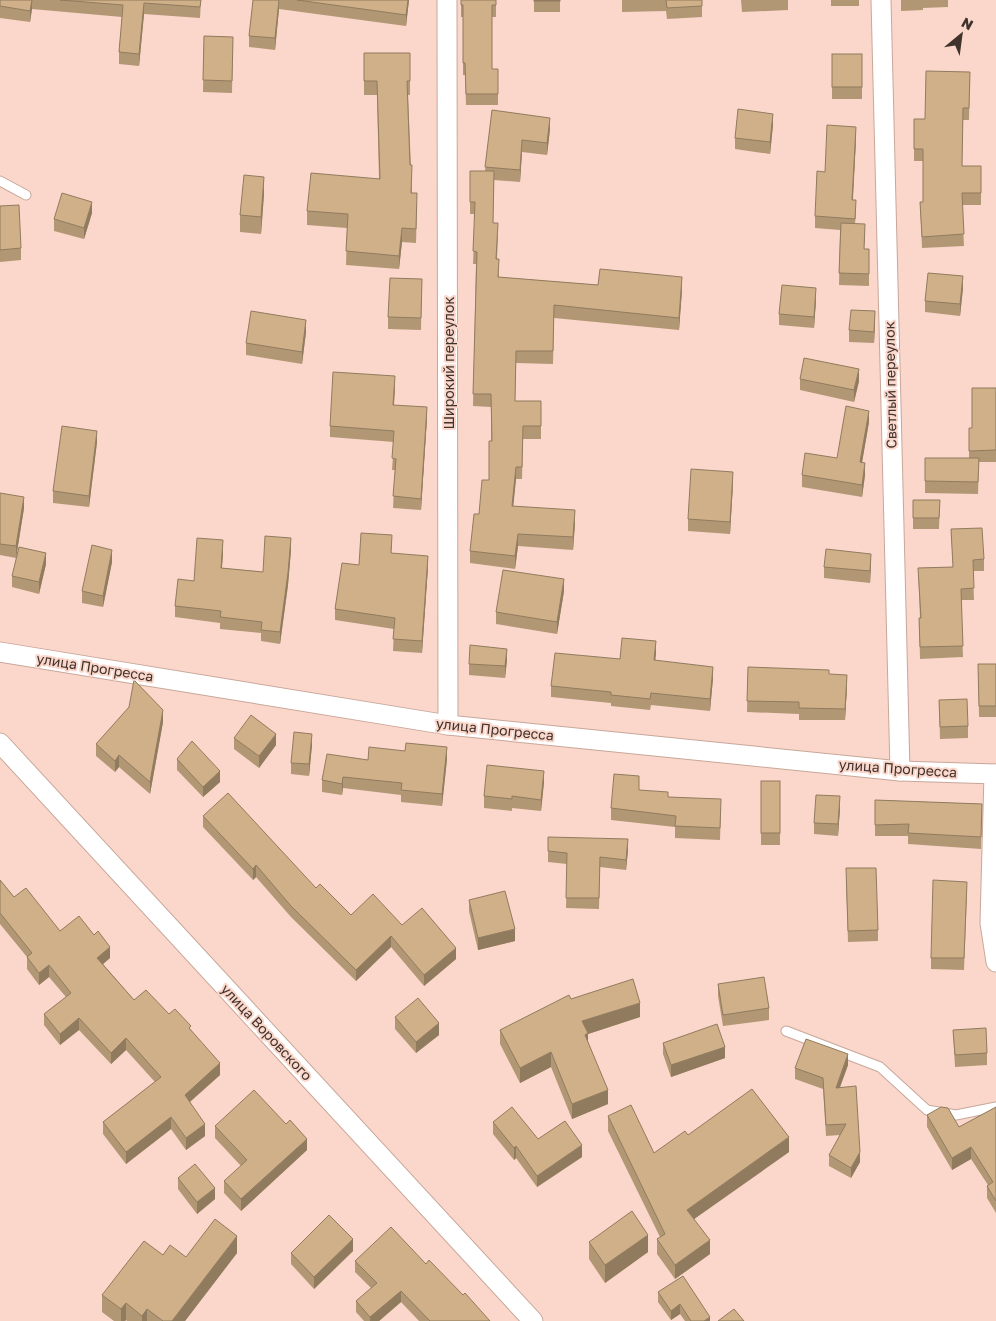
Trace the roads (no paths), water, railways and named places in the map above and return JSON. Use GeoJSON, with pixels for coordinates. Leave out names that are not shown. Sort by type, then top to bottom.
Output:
{"type":"FeatureCollection","features":[{"type":"Feature","properties":{"kind":"street","name":"Широкий переулок"},"geometry":{"type":"LineString","coordinates":[[448,0],[448,725]]}},
{"type":"Feature","properties":{"kind":"street","name":"Светлый переулок"},"geometry":{"type":"LineString","coordinates":[[881,0],[900,771]]}},
{"type":"Feature","properties":{"kind":"street","name":"улица Прогресса"},"geometry":{"type":"LineString","coordinates":[[0,652],[448,725],[900,771],[995,774],[990,923],[996,962]]}},
{"type":"Feature","properties":{"kind":"street","name":"улица Воровского"},"geometry":{"type":"LineString","coordinates":[[0,744],[534,1321]]}},
{"type":"Feature","properties":{"kind":"lane"},"geometry":{"type":"LineString","coordinates":[[0,181],[26,195]]}},
{"type":"Feature","properties":{"kind":"lane"},"geometry":{"type":"LineString","coordinates":[[786,1031],[880,1067],[927,1110],[956,1115],[996,1107]]}}]}
